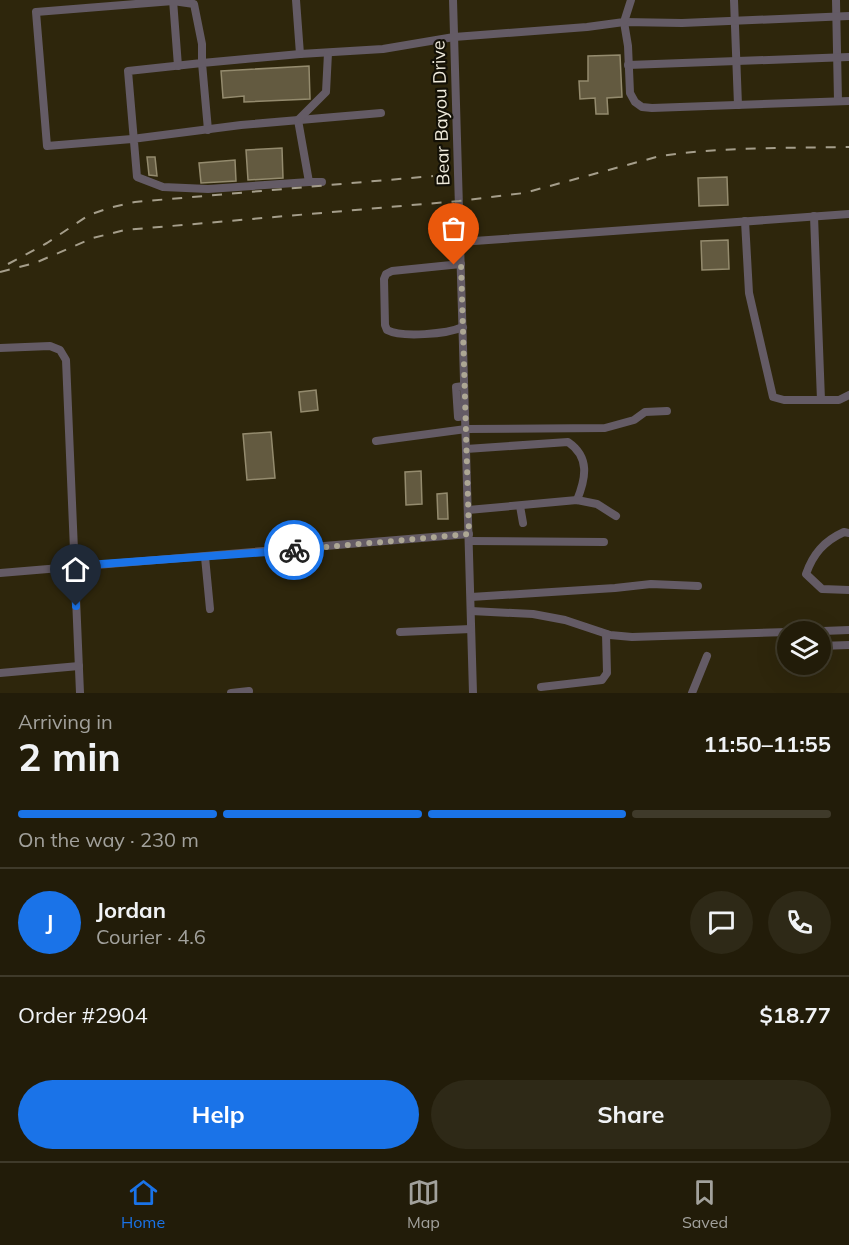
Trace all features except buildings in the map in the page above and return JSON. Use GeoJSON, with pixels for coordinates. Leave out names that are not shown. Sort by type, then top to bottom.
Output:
{"type":"FeatureCollection","features":[{"type":"Feature","properties":{"kind":"street"},"geometry":{"type":"LineString","coordinates":[[296,0],[300,54]]}},
{"type":"Feature","properties":{"kind":"street","name":"Bear Bayou Drive"},"geometry":{"type":"LineString","coordinates":[[453,0],[473,693]]}},
{"type":"Feature","properties":{"kind":"street"},"geometry":{"type":"LineString","coordinates":[[631,0],[624,22],[628,46],[630,93],[634,102],[642,107],[849,101]]}},
{"type":"Feature","properties":{"kind":"street"},"geometry":{"type":"LineString","coordinates":[[734,0],[738,105]]}},
{"type":"Feature","properties":{"kind":"street"},"geometry":{"type":"LineString","coordinates":[[836,0],[838,101]]}},
{"type":"Feature","properties":{"kind":"street"},"geometry":{"type":"LineString","coordinates":[[173,1],[178,66]]}},
{"type":"Feature","properties":{"kind":"street"},"geometry":{"type":"LineString","coordinates":[[208,130],[202,44],[194,4],[173,1],[36,12],[47,146],[381,113]]}},
{"type":"Feature","properties":{"kind":"street"},"geometry":{"type":"LineString","coordinates":[[322,182],[208,189],[164,187],[137,177],[128,71],[300,54],[383,49],[454,37],[624,22],[682,23],[849,16]]}},
{"type":"Feature","properties":{"kind":"street"},"geometry":{"type":"LineString","coordinates":[[297,120],[326,92],[328,53]]}},
{"type":"Feature","properties":{"kind":"street"},"geometry":{"type":"LineString","coordinates":[[628,66],[849,57]]}},
{"type":"Feature","properties":{"kind":"street"},"geometry":{"type":"LineString","coordinates":[[297,120],[309,182]]}},
{"type":"Feature","properties":{"kind":"street"},"geometry":{"type":"LineString","coordinates":[[460,242],[849,214]]}},
{"type":"Feature","properties":{"kind":"street"},"geometry":{"type":"LineString","coordinates":[[814,216],[821,400]]}},
{"type":"Feature","properties":{"kind":"street"},"geometry":{"type":"LineString","coordinates":[[745,221],[749,292],[773,397],[784,400],[839,400],[849,395]]}},
{"type":"Feature","properties":{"kind":"street"},"geometry":{"type":"LineString","coordinates":[[461,264],[392,271],[386,274],[384,279],[385,325],[392,333],[411,334],[453,331],[463,327]]}},
{"type":"Feature","properties":{"kind":"street"},"geometry":{"type":"LineString","coordinates":[[0,348],[50,346],[60,350],[66,360],[80,693]]}},
{"type":"Feature","properties":{"kind":"street"},"geometry":{"type":"LineString","coordinates":[[376,441],[466,429],[606,428],[634,420],[645,412],[667,411]]}},
{"type":"Feature","properties":{"kind":"street"},"geometry":{"type":"LineString","coordinates":[[466,449],[568,442],[579,450],[584,463],[583,485],[577,500]]}},
{"type":"Feature","properties":{"kind":"street"},"geometry":{"type":"LineString","coordinates":[[468,510],[577,500],[597,504],[616,516]]}},
{"type":"Feature","properties":{"kind":"street"},"geometry":{"type":"LineString","coordinates":[[520,506],[523,523]]}},
{"type":"Feature","properties":{"kind":"street"},"geometry":{"type":"LineString","coordinates":[[849,534],[844,532],[828,539],[812,558],[806,574],[822,589],[849,590]]}},
{"type":"Feature","properties":{"kind":"street"},"geometry":{"type":"LineString","coordinates":[[0,573],[469,538],[604,542]]}},
{"type":"Feature","properties":{"kind":"street"},"geometry":{"type":"LineString","coordinates":[[205,557],[210,609]]}},
{"type":"Feature","properties":{"kind":"street"},"geometry":{"type":"LineString","coordinates":[[471,597],[651,584],[698,586]]}},
{"type":"Feature","properties":{"kind":"street"},"geometry":{"type":"LineString","coordinates":[[471,611],[544,616],[565,620],[606,634],[632,637],[777,632]]}},
{"type":"Feature","properties":{"kind":"street"},"geometry":{"type":"LineString","coordinates":[[400,632],[471,629]]}},
{"type":"Feature","properties":{"kind":"street"},"geometry":{"type":"LineString","coordinates":[[831,630],[849,630]]}},
{"type":"Feature","properties":{"kind":"street"},"geometry":{"type":"LineString","coordinates":[[541,687],[602,680],[607,673],[606,634]]}},
{"type":"Feature","properties":{"kind":"street"},"geometry":{"type":"LineString","coordinates":[[831,646],[849,645]]}},
{"type":"Feature","properties":{"kind":"street"},"geometry":{"type":"LineString","coordinates":[[692,693],[707,656]]}},
{"type":"Feature","properties":{"kind":"street"},"geometry":{"type":"LineString","coordinates":[[0,673],[79,666]]}},
{"type":"Feature","properties":{"kind":"street"},"geometry":{"type":"LineString","coordinates":[[231,693],[249,691]]}},
{"type":"Feature","properties":{"kind":"railway"},"geometry":{"type":"LineString","coordinates":[[0,272],[35,263],[93,238],[125,230],[459,201],[524,193],[660,156],[683,153],[754,148],[849,147]]}},
{"type":"Feature","properties":{"kind":"railway"},"geometry":{"type":"LineString","coordinates":[[8,264],[47,243],[89,215],[135,202],[433,176]]}},
{"type":"Feature","properties":{"kind":"way so far"},"geometry":{"type":"LineString","coordinates":[[294,550],[469,534],[461,264],[454,265]]}},
{"type":"Feature","properties":{"kind":"route"},"geometry":{"type":"LineString","coordinates":[[76,606],[74,566],[294,550]]}}]}
